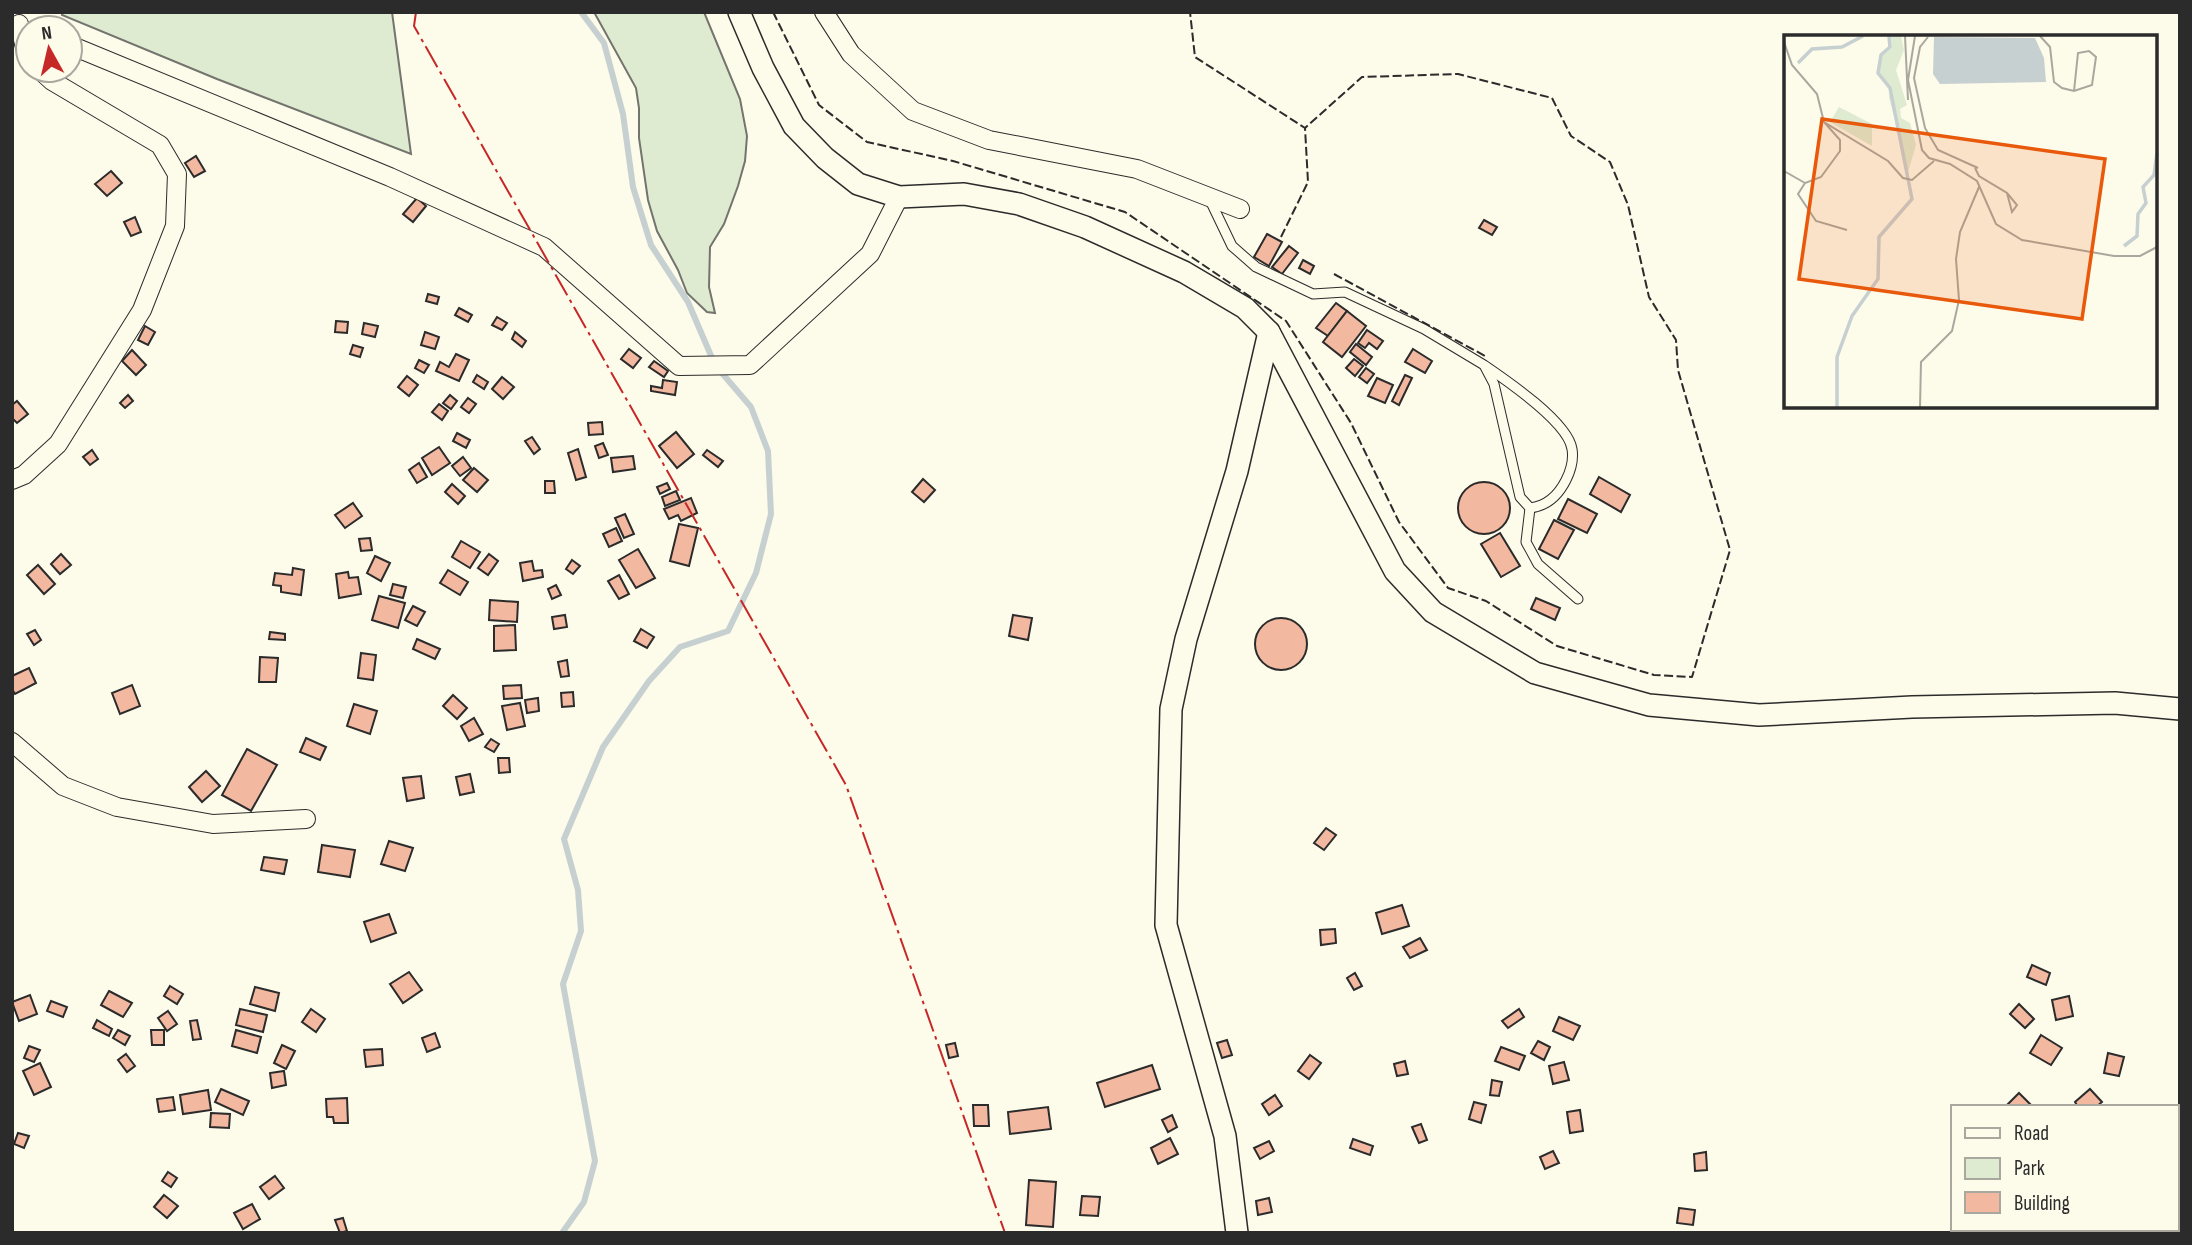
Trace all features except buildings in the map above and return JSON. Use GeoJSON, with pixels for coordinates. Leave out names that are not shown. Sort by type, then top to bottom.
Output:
{"type":"FeatureCollection","features":[{"type":"Feature","properties":{"kind":"street"},"geometry":{"type":"LineString","coordinates":[[739,12],[763,68],[794,126],[825,158],[858,184],[899,197],[964,194],[1019,204],[1085,227],[1184,272],[1245,308],[1269,332],[1395,571],[1433,612],[1535,673],[1649,705],[1759,715],[1912,706],[2101,703],[2180,709]]}},
{"type":"Feature","properties":{"kind":"street"},"geometry":{"type":"LineString","coordinates":[[824,12],[850,54],[913,111],[989,140],[1137,169],[1240,209]]}},
{"type":"Feature","properties":{"kind":"street"},"geometry":{"type":"LineString","coordinates":[[84,51],[390,177],[544,247],[679,366],[750,365],[870,254],[899,197]]}},
{"type":"Feature","properties":{"kind":"street"},"geometry":{"type":"LineString","coordinates":[[12,480],[23,475],[58,444],[142,310],[175,226],[177,174],[160,145],[57,84]]}},
{"type":"Feature","properties":{"kind":"street"},"geometry":{"type":"LineString","coordinates":[[1237,1233],[1224,1136],[1166,925],[1171,709],[1186,639],[1237,471],[1269,332]]}},
{"type":"Feature","properties":{"kind":"street"},"geometry":{"type":"LineString","coordinates":[[12,742],[63,786],[117,807],[213,824],[306,820]]}},
{"type":"Feature","properties":{"kind":"lane"},"geometry":{"type":"LineString","coordinates":[[1208,197],[1232,246],[1256,267],[1313,293],[1345,292],[1424,329],[1518,388],[1553,420],[1572,446],[1572,467],[1563,485],[1545,506],[1530,508]]}},
{"type":"Feature","properties":{"kind":"lane"},"geometry":{"type":"LineString","coordinates":[[1484,365],[1494,384],[1520,497],[1530,508],[1526,542],[1538,564],[1578,599]]}},
{"type":"Feature","properties":{"kind":"green space"},"geometry":{"type":"Polygon","coordinates":[[[392,12],[411,154],[84,24],[84,14],[62,14],[392,12]]]}},
{"type":"Feature","properties":{"kind":"green space"},"geometry":{"type":"Polygon","coordinates":[[[594,12],[704,12],[740,99],[747,136],[745,161],[724,224],[710,247],[709,287],[715,313],[707,312],[687,293],[657,231],[648,200],[639,138],[636,88],[594,12]]]}},
{"type":"Feature","properties":{"kind":"waterway"},"geometry":{"type":"LineString","coordinates":[[562,1233],[584,1202],[595,1161],[563,984],[581,931],[578,890],[564,839],[603,747],[649,681],[680,647],[728,631],[756,573],[771,514],[768,451],[751,407],[715,365],[688,302],[651,245],[633,187],[623,114],[604,43],[581,12]]}},
{"type":"Feature","properties":{"kind":"fence"},"geometry":{"type":"LineString","coordinates":[[773,12],[819,105],[867,142],[953,161],[1125,212],[1286,321],[1351,423],[1399,522],[1448,588],[1486,601],[1557,646],[1654,675],[1692,677],[1730,550],[1678,370],[1676,340],[1649,297],[1628,205],[1610,162],[1571,136],[1552,98],[1458,74],[1362,77],[1305,128],[1195,57],[1190,12]]}},
{"type":"Feature","properties":{"kind":"fence"},"geometry":{"type":"LineString","coordinates":[[1281,237],[1308,182],[1305,128]]}},
{"type":"Feature","properties":{"kind":"fence"},"geometry":{"type":"LineString","coordinates":[[1334,274],[1487,357]]}},
{"type":"Feature","properties":{"kind":"power"},"geometry":{"type":"LineString","coordinates":[[416,12],[414,26],[846,785],[1005,1233]]}}]}
